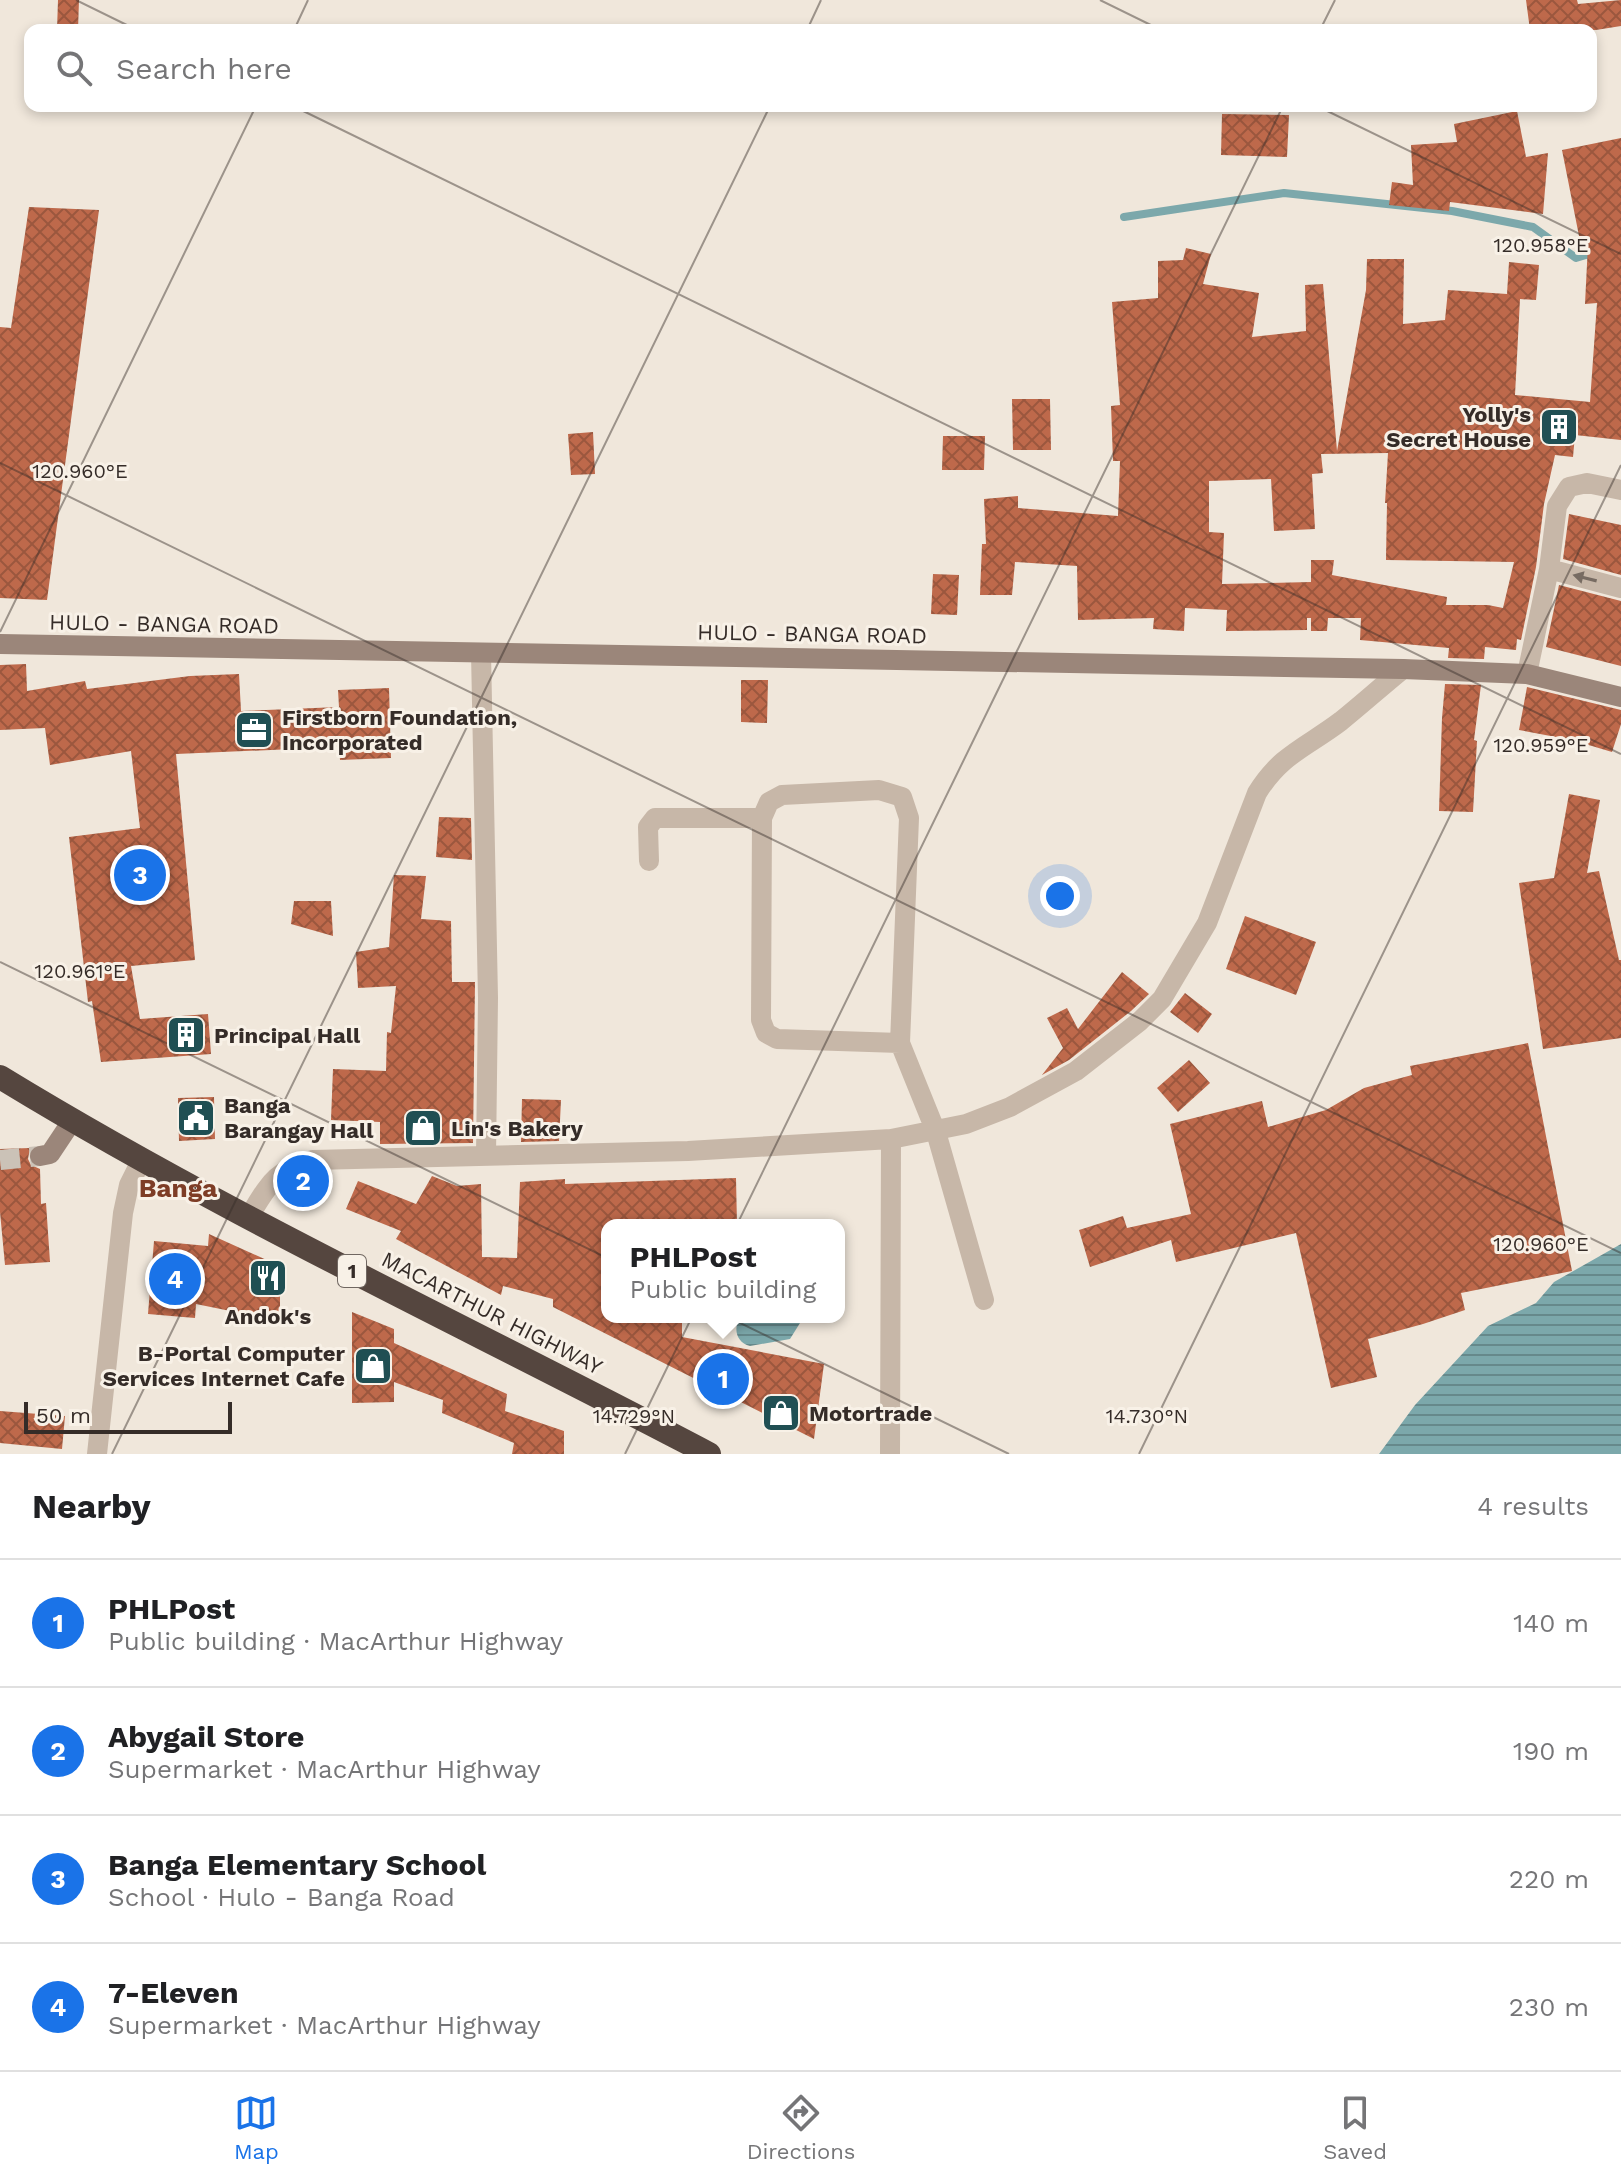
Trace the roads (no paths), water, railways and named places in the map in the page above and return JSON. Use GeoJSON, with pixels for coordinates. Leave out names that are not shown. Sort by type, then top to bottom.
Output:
{"type":"FeatureCollection","features":[{"type":"Feature","properties":{"kind":"highway","name":"MACARTHUR HIGHWAY"},"geometry":{"type":"LineString","coordinates":[[0,1077],[141,1161],[248,1218],[709,1454]]}},
{"type":"Feature","properties":{"kind":"main road","name":"HULO - BANGA ROAD"},"geometry":{"type":"LineString","coordinates":[[0,644],[1403,669],[1527,674],[1621,697]]}},
{"type":"Feature","properties":{"kind":"main road"},"geometry":{"type":"LineString","coordinates":[[40,1156],[50,1154],[72,1121]]}},
{"type":"Feature","properties":{"kind":"street"},"geometry":{"type":"LineString","coordinates":[[1527,674],[1549,569],[1557,506],[1569,487],[1587,483],[1621,490]]}},
{"type":"Feature","properties":{"kind":"street"},"geometry":{"type":"LineString","coordinates":[[1549,569],[1621,588]]}},
{"type":"Feature","properties":{"kind":"street"},"geometry":{"type":"LineString","coordinates":[[481,653],[488,998],[486,1156]]}},
{"type":"Feature","properties":{"kind":"street"},"geometry":{"type":"LineString","coordinates":[[248,1218],[273,1180],[289,1168],[313,1160],[688,1151],[891,1139],[966,1124],[1046,1089],[1108,1047],[1162,999],[1207,923],[1257,793],[1269,774],[1284,759],[1339,722],[1403,669]]}},
{"type":"Feature","properties":{"kind":"street"},"geometry":{"type":"LineString","coordinates":[[900,1043],[777,1039],[766,1033],[761,1020],[762,818],[769,802],[782,795],[879,790],[902,797],[909,818],[900,1043],[936,1132],[984,1300]]}},
{"type":"Feature","properties":{"kind":"street"},"geometry":{"type":"LineString","coordinates":[[649,861],[648,827],[655,818],[762,818]]}},
{"type":"Feature","properties":{"kind":"street"},"geometry":{"type":"LineString","coordinates":[[890,1454],[891,1139]]}},
{"type":"Feature","properties":{"kind":"street"},"geometry":{"type":"LineString","coordinates":[[97,1454],[123,1213],[129,1185],[141,1161]]}},
{"type":"Feature","properties":{"kind":"water"},"geometry":{"type":"Polygon","coordinates":[[[1621,1244],[1621,1454],[1379,1454],[1415,1405],[1488,1326],[1536,1303],[1554,1282],[1621,1244]]]}},
{"type":"Feature","properties":{"kind":"water"},"geometry":{"type":"Polygon","coordinates":[[[738,1323],[800,1323],[790,1339],[750,1346],[742,1342],[738,1323]]]}},
{"type":"Feature","properties":{"kind":"waterway"},"geometry":{"type":"LineString","coordinates":[[1124,217],[1284,193],[1452,211],[1533,227],[1576,258],[1596,252]]}},
{"type":"Feature","properties":{"kind":"tunnel"},"geometry":{"type":"LineString","coordinates":[[0,1160],[40,1156]]}},
{"type":"Feature","properties":{"kind":"place","name":"Yolly's Secret House"},"geometry":{"type":"Point","coordinates":[1559,427]}},
{"type":"Feature","properties":{"kind":"place","name":"Firstborn Foundation, Incorporated"},"geometry":{"type":"Point","coordinates":[254,730]}},
{"type":"Feature","properties":{"kind":"place","name":"Banga Elementary School"},"geometry":{"type":"Point","coordinates":[140,875]}},
{"type":"Feature","properties":{"kind":"place","name":"Principal Hall"},"geometry":{"type":"Point","coordinates":[186,1035]}},
{"type":"Feature","properties":{"kind":"place","name":"Banga Barangay Hall"},"geometry":{"type":"Point","coordinates":[196,1118]}},
{"type":"Feature","properties":{"kind":"place","name":"Lin's Bakery"},"geometry":{"type":"Point","coordinates":[423,1128]}},
{"type":"Feature","properties":{"kind":"place","name":"Abygail Store"},"geometry":{"type":"Point","coordinates":[303,1181]}},
{"type":"Feature","properties":{"kind":"place","name":"Andok's"},"geometry":{"type":"Point","coordinates":[268,1278]}},
{"type":"Feature","properties":{"kind":"place","name":"7-Eleven"},"geometry":{"type":"Point","coordinates":[175,1279]}},
{"type":"Feature","properties":{"kind":"place","name":"B-Portal Computer Services Internet Cafe"},"geometry":{"type":"Point","coordinates":[373,1366]}},
{"type":"Feature","properties":{"kind":"place","name":"PHLPost"},"geometry":{"type":"Point","coordinates":[723,1379]}},
{"type":"Feature","properties":{"kind":"place","name":"Motortrade"},"geometry":{"type":"Point","coordinates":[781,1413]}},
{"type":"Feature","properties":{"kind":"district","name":"Banga"},"geometry":{"type":"Point","coordinates":[178,1188]}}]}
